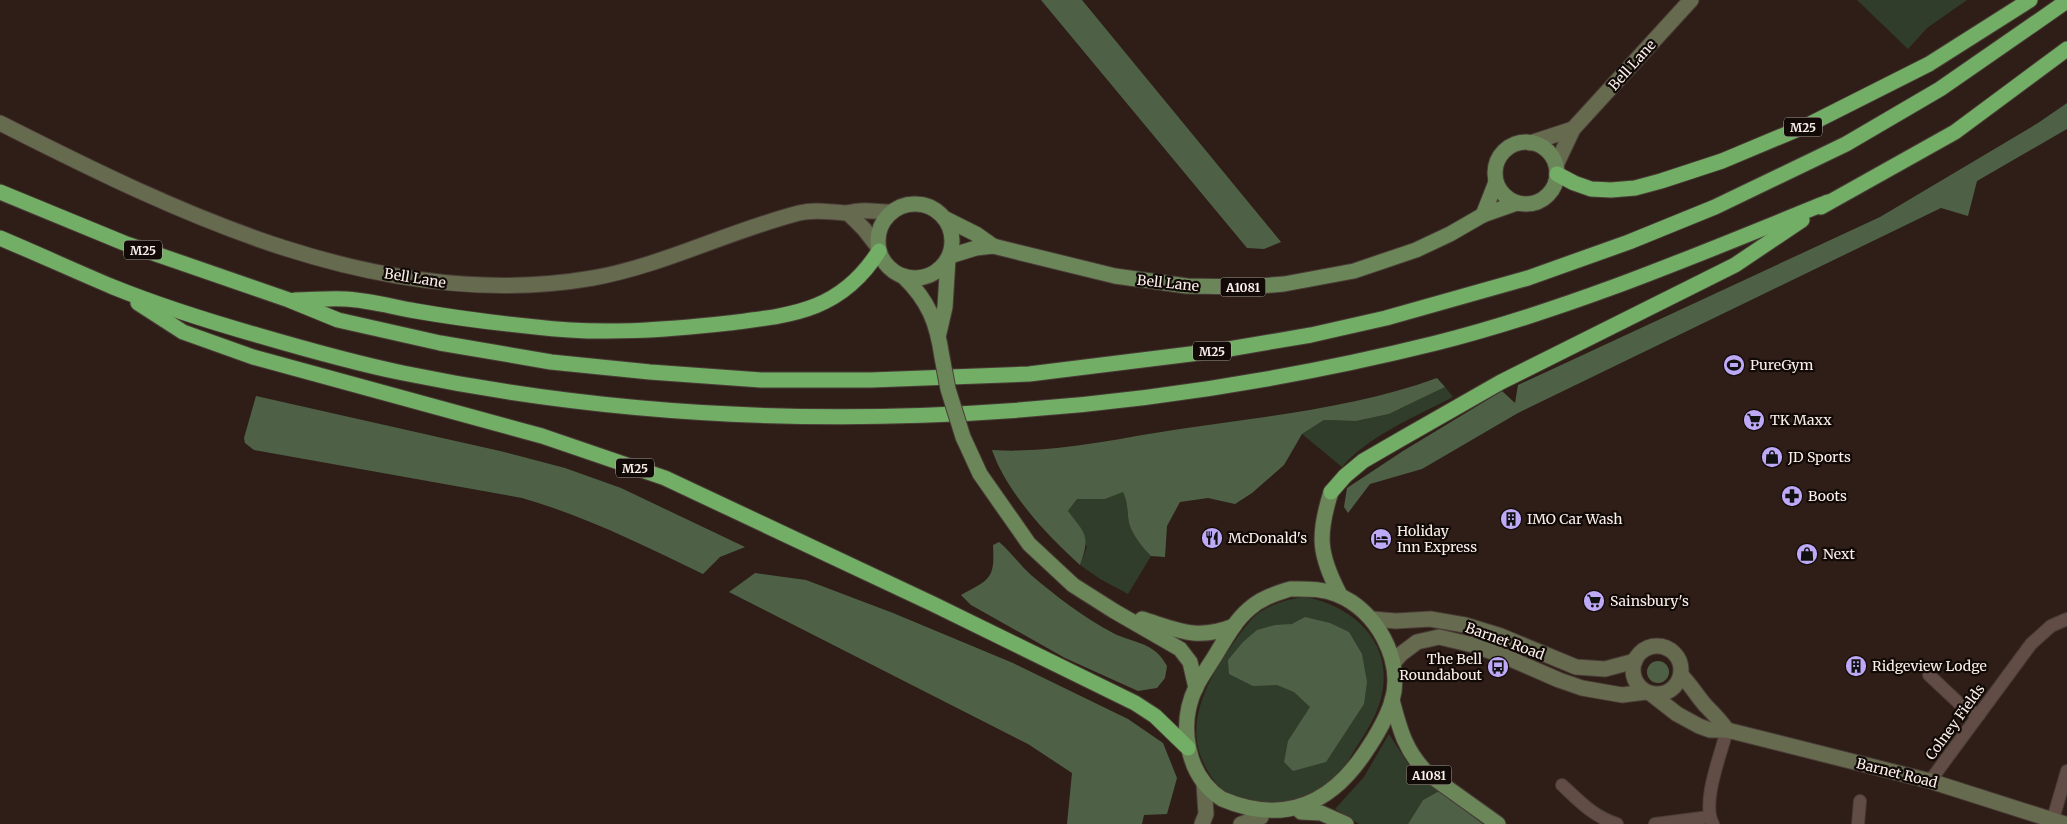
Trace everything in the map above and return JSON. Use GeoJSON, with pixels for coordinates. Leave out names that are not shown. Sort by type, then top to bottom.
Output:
{"type":"FeatureCollection","features":[{"type":"Feature","properties":{"kind":"highway","name":"M25"},"geometry":{"type":"LineString","coordinates":[[1557,170],[1574,183],[1591,190],[1610,190],[1635,188],[1722,160],[1808,125],[1929,64],[2030,0]]}},
{"type":"Feature","properties":{"kind":"highway","name":"M25"},"geometry":{"type":"LineString","coordinates":[[0,192],[124,243],[289,300],[338,320],[440,343],[496,353],[551,362],[761,380],[871,380],[1028,374],[1243,346],[1311,335],[1386,318],[1528,278],[1629,242],[1715,207],[1863,134],[1940,89],[2067,1]]}},
{"type":"Feature","properties":{"kind":"highway","name":"M25"},"geometry":{"type":"LineString","coordinates":[[1331,492],[1345,476],[1363,461],[1501,382],[1735,265],[1828,202],[1955,132],[2067,49]]}},
{"type":"Feature","properties":{"kind":"highway","name":"M25"},"geometry":{"type":"LineString","coordinates":[[0,238],[116,288],[197,318],[314,352],[402,373],[506,392],[593,404],[701,413],[790,417],[1001,411],[1126,399],[1228,385],[1320,369],[1437,343],[1504,324],[1624,283],[1828,202]]}},
{"type":"Feature","properties":{"kind":"highway","name":"M25"},"geometry":{"type":"LineString","coordinates":[[289,300],[346,299],[458,318],[539,328],[642,330],[711,325],[774,317],[820,305],[846,289],[869,266],[879,249]]}},
{"type":"Feature","properties":{"kind":"highway","name":"M25"},"geometry":{"type":"LineString","coordinates":[[116,288],[183,332],[244,354],[542,436],[665,478],[933,604],[1135,703],[1155,716],[1188,748]]}},
{"type":"Feature","properties":{"kind":"main road"},"geometry":{"type":"LineString","coordinates":[[1530,142],[1547,150],[1557,170],[1556,183],[1544,198],[1527,205],[1517,204],[1500,192],[1495,174],[1500,157],[1513,146],[1530,142]]}},
{"type":"Feature","properties":{"kind":"main road"},"geometry":{"type":"LineString","coordinates":[[1483,214],[1496,182]]}},
{"type":"Feature","properties":{"kind":"main road"},"geometry":{"type":"LineString","coordinates":[[939,333],[944,307],[949,257],[953,241],[946,219],[938,211],[927,205],[914,203],[902,206],[891,212],[884,220],[879,231],[879,249],[884,262],[894,272],[903,276],[926,277],[936,272],[949,257]]}},
{"type":"Feature","properties":{"kind":"main road","name":"Bell Lane"},"geometry":{"type":"LineString","coordinates":[[949,257],[976,248],[993,246],[1115,276],[1187,286],[1246,288],[1284,284],[1354,271],[1416,250],[1450,234],[1483,214],[1517,204]]}},
{"type":"Feature","properties":{"kind":"main road","name":"Bell Lane"},"geometry":{"type":"LineString","coordinates":[[946,219],[976,234],[993,246]]}},
{"type":"Feature","properties":{"kind":"main road"},"geometry":{"type":"LineString","coordinates":[[903,276],[925,300],[939,333],[948,389],[963,437],[980,474],[1029,544],[1073,585],[1180,649],[1190,662],[1196,688]]}},
{"type":"Feature","properties":{"kind":"main road"},"geometry":{"type":"LineString","coordinates":[[1331,492],[1322,521],[1321,544],[1326,569],[1340,595]]}},
{"type":"Feature","properties":{"kind":"main road"},"geometry":{"type":"LineString","coordinates":[[1301,812],[1326,798],[1350,774],[1376,737],[1392,700],[1393,663],[1389,649],[1372,619],[1340,595],[1316,589],[1290,589],[1262,599],[1248,609],[1234,626],[1196,688],[1187,726],[1188,748],[1193,765],[1204,784],[1238,809],[1261,817],[1301,812],[1321,813],[1346,824]]}},
{"type":"Feature","properties":{"kind":"main road"},"geometry":{"type":"LineString","coordinates":[[1114,611],[1197,634],[1217,632],[1234,626]]}},
{"type":"Feature","properties":{"kind":"main road","name":"A1081"},"geometry":{"type":"LineString","coordinates":[[1392,700],[1401,735],[1418,764],[1428,774],[1498,824]]}},
{"type":"Feature","properties":{"kind":"street","name":"Bell Lane"},"geometry":{"type":"LineString","coordinates":[[1557,170],[1574,129],[1691,0]]}},
{"type":"Feature","properties":{"kind":"street","name":"Bell Lane"},"geometry":{"type":"LineString","coordinates":[[0,123],[195,216],[251,238],[310,257],[402,277],[442,283],[523,286],[594,278],[656,262],[798,213],[828,210],[848,213],[858,211],[891,212]]}},
{"type":"Feature","properties":{"kind":"street"},"geometry":{"type":"LineString","coordinates":[[1530,142],[1574,129]]}},
{"type":"Feature","properties":{"kind":"street"},"geometry":{"type":"LineString","coordinates":[[848,213],[864,229],[879,249]]}},
{"type":"Feature","properties":{"kind":"street","name":"Barnet Road"},"geometry":{"type":"LineString","coordinates":[[1372,619],[1396,622],[1430,620],[1465,625],[1501,636],[1559,661],[1583,668],[1605,669],[1635,661]]}},
{"type":"Feature","properties":{"kind":"street","name":"Colney Fields"},"geometry":{"type":"LineString","coordinates":[[1930,781],[2031,644],[2051,626],[2067,619]]}},
{"type":"Feature","properties":{"kind":"street","name":"Barnet Road"},"geometry":{"type":"LineString","coordinates":[[1393,663],[1401,654],[1418,642],[1439,637],[1473,645],[1506,656],[1559,680],[1582,688],[1622,695],[1648,692],[1677,714],[1710,730],[1727,730],[1930,781],[2059,822]]}},
{"type":"Feature","properties":{"kind":"street"},"geometry":{"type":"LineString","coordinates":[[1649,647],[1664,647],[1677,656],[1681,675],[1678,682],[1665,693],[1648,692],[1636,682],[1634,675],[1635,661],[1643,650],[1649,647]]}},
{"type":"Feature","properties":{"kind":"street"},"geometry":{"type":"LineString","coordinates":[[1655,824],[1711,821],[1709,801],[1727,730],[1693,686],[1681,675]]}},
{"type":"Feature","properties":{"kind":"street"},"geometry":{"type":"LineString","coordinates":[[1929,675],[1962,706],[1979,715]]}},
{"type":"Feature","properties":{"kind":"street"},"geometry":{"type":"LineString","coordinates":[[2059,822],[2067,772]]}},
{"type":"Feature","properties":{"kind":"street"},"geometry":{"type":"LineString","coordinates":[[1202,824],[1206,814],[1204,784]]}},
{"type":"Feature","properties":{"kind":"street"},"geometry":{"type":"LineString","coordinates":[[1562,785],[1580,803],[1600,818],[1617,824]]}},
{"type":"Feature","properties":{"kind":"street"},"geometry":{"type":"LineString","coordinates":[[1858,824],[1860,801]]}},
{"type":"Feature","properties":{"kind":"street"},"geometry":{"type":"LineString","coordinates":[[1241,824],[1261,817]]}},
{"type":"Feature","properties":{"kind":"green space"},"geometry":{"type":"Polygon","coordinates":[[[1041,0],[1082,0],[1281,242],[1264,249],[1247,248],[1041,0]]]}},
{"type":"Feature","properties":{"kind":"green space"},"geometry":{"type":"Polygon","coordinates":[[[1857,0],[1967,0],[1927,28],[1908,49],[1857,0]]]}},
{"type":"Feature","properties":{"kind":"green space"},"geometry":{"type":"Polygon","coordinates":[[[2067,103],[2067,129],[1977,181],[1968,216],[1941,208],[1518,413],[1422,469],[1370,484],[1348,513],[1344,507],[1347,488],[1403,451],[1502,391],[1515,403],[1518,385],[1880,217],[2038,123],[2067,103]]]}},
{"type":"Feature","properties":{"kind":"green space"},"geometry":{"type":"Polygon","coordinates":[[[1437,378],[1445,387],[1389,414],[1356,421],[1324,420],[1302,434],[1284,465],[1252,493],[1235,504],[1208,498],[1180,502],[1167,526],[1165,557],[1151,556],[1135,537],[1130,528],[1127,503],[1123,492],[1105,499],[1077,499],[1068,511],[1082,530],[1086,541],[1080,565],[1029,512],[1007,482],[992,450],[1016,451],[1063,447],[1310,410],[1374,397],[1437,378]]]}},
{"type":"Feature","properties":{"kind":"green space"},"geometry":{"type":"Polygon","coordinates":[[[1445,387],[1453,397],[1379,436],[1342,467],[1302,434],[1324,420],[1356,421],[1389,414],[1445,387]]]}},
{"type":"Feature","properties":{"kind":"green space"},"geometry":{"type":"Polygon","coordinates":[[[256,396],[500,451],[565,468],[621,488],[745,547],[720,557],[703,574],[591,522],[522,498],[254,450],[245,443],[244,438],[256,396]]]}},
{"type":"Feature","properties":{"kind":"green space"},"geometry":{"type":"Polygon","coordinates":[[[1123,491],[1127,503],[1130,528],[1151,556],[1128,594],[1100,579],[1080,565],[1087,547],[1068,511],[1077,499],[1105,499],[1123,491]]]}},
{"type":"Feature","properties":{"kind":"green space"},"geometry":{"type":"Polygon","coordinates":[[[999,542],[1031,575],[1081,614],[1113,633],[1150,647],[1156,652],[1167,666],[1165,678],[1157,688],[1138,691],[1065,658],[971,605],[961,595],[989,577],[993,565],[993,545],[999,542]]]}},
{"type":"Feature","properties":{"kind":"green space"},"geometry":{"type":"Polygon","coordinates":[[[755,573],[806,580],[893,613],[1013,663],[1128,719],[1163,743],[1177,778],[1167,814],[1144,815],[1142,824],[1067,824],[1072,773],[1028,744],[729,592],[755,573]]]}},
{"type":"Feature","properties":{"kind":"green space"},"geometry":{"type":"Polygon","coordinates":[[[1305,597],[1324,602],[1342,610],[1369,633],[1378,648],[1383,665],[1383,684],[1379,705],[1374,716],[1337,778],[1326,787],[1293,805],[1285,808],[1276,808],[1232,796],[1217,784],[1206,768],[1198,749],[1196,734],[1197,718],[1213,674],[1249,622],[1261,611],[1273,605],[1305,597]]]}},
{"type":"Feature","properties":{"kind":"green space"},"geometry":{"type":"Polygon","coordinates":[[[1305,617],[1330,623],[1349,632],[1362,654],[1367,682],[1364,704],[1326,762],[1293,771],[1284,762],[1288,741],[1310,707],[1294,692],[1277,685],[1253,686],[1229,674],[1228,660],[1243,642],[1257,630],[1275,625],[1292,624],[1305,617]]]}},
{"type":"Feature","properties":{"kind":"green space"},"geometry":{"type":"Polygon","coordinates":[[[1658,661],[1666,664],[1669,672],[1666,680],[1658,683],[1650,680],[1647,672],[1650,664],[1658,661]]]}},
{"type":"Feature","properties":{"kind":"green space"},"geometry":{"type":"Polygon","coordinates":[[[1389,734],[1415,775],[1439,791],[1423,800],[1408,824],[1359,824],[1335,809],[1364,777],[1389,734]]]}},
{"type":"Feature","properties":{"kind":"green space"},"geometry":{"type":"Polygon","coordinates":[[[1439,791],[1483,824],[1408,824],[1423,800],[1439,791]]]}},
{"type":"Feature","properties":{"kind":"place","name":"PureGym"},"geometry":{"type":"Point","coordinates":[1734,365]}},
{"type":"Feature","properties":{"kind":"place","name":"TK Maxx"},"geometry":{"type":"Point","coordinates":[1754,420]}},
{"type":"Feature","properties":{"kind":"place","name":"JD Sports"},"geometry":{"type":"Point","coordinates":[1772,457]}},
{"type":"Feature","properties":{"kind":"place","name":"Boots"},"geometry":{"type":"Point","coordinates":[1792,496]}},
{"type":"Feature","properties":{"kind":"place","name":"IMO Car Wash"},"geometry":{"type":"Point","coordinates":[1511,519]}},
{"type":"Feature","properties":{"kind":"place","name":"McDonald's"},"geometry":{"type":"Point","coordinates":[1212,538]}},
{"type":"Feature","properties":{"kind":"place","name":"Holiday Inn Express"},"geometry":{"type":"Point","coordinates":[1381,539]}},
{"type":"Feature","properties":{"kind":"place","name":"Next"},"geometry":{"type":"Point","coordinates":[1807,554]}},
{"type":"Feature","properties":{"kind":"place","name":"Sainsbury's"},"geometry":{"type":"Point","coordinates":[1594,601]}},
{"type":"Feature","properties":{"kind":"place","name":"Ridgeview Lodge"},"geometry":{"type":"Point","coordinates":[1856,666]}},
{"type":"Feature","properties":{"kind":"place","name":"The Bell Roundabout"},"geometry":{"type":"Point","coordinates":[1498,667]}}]}
